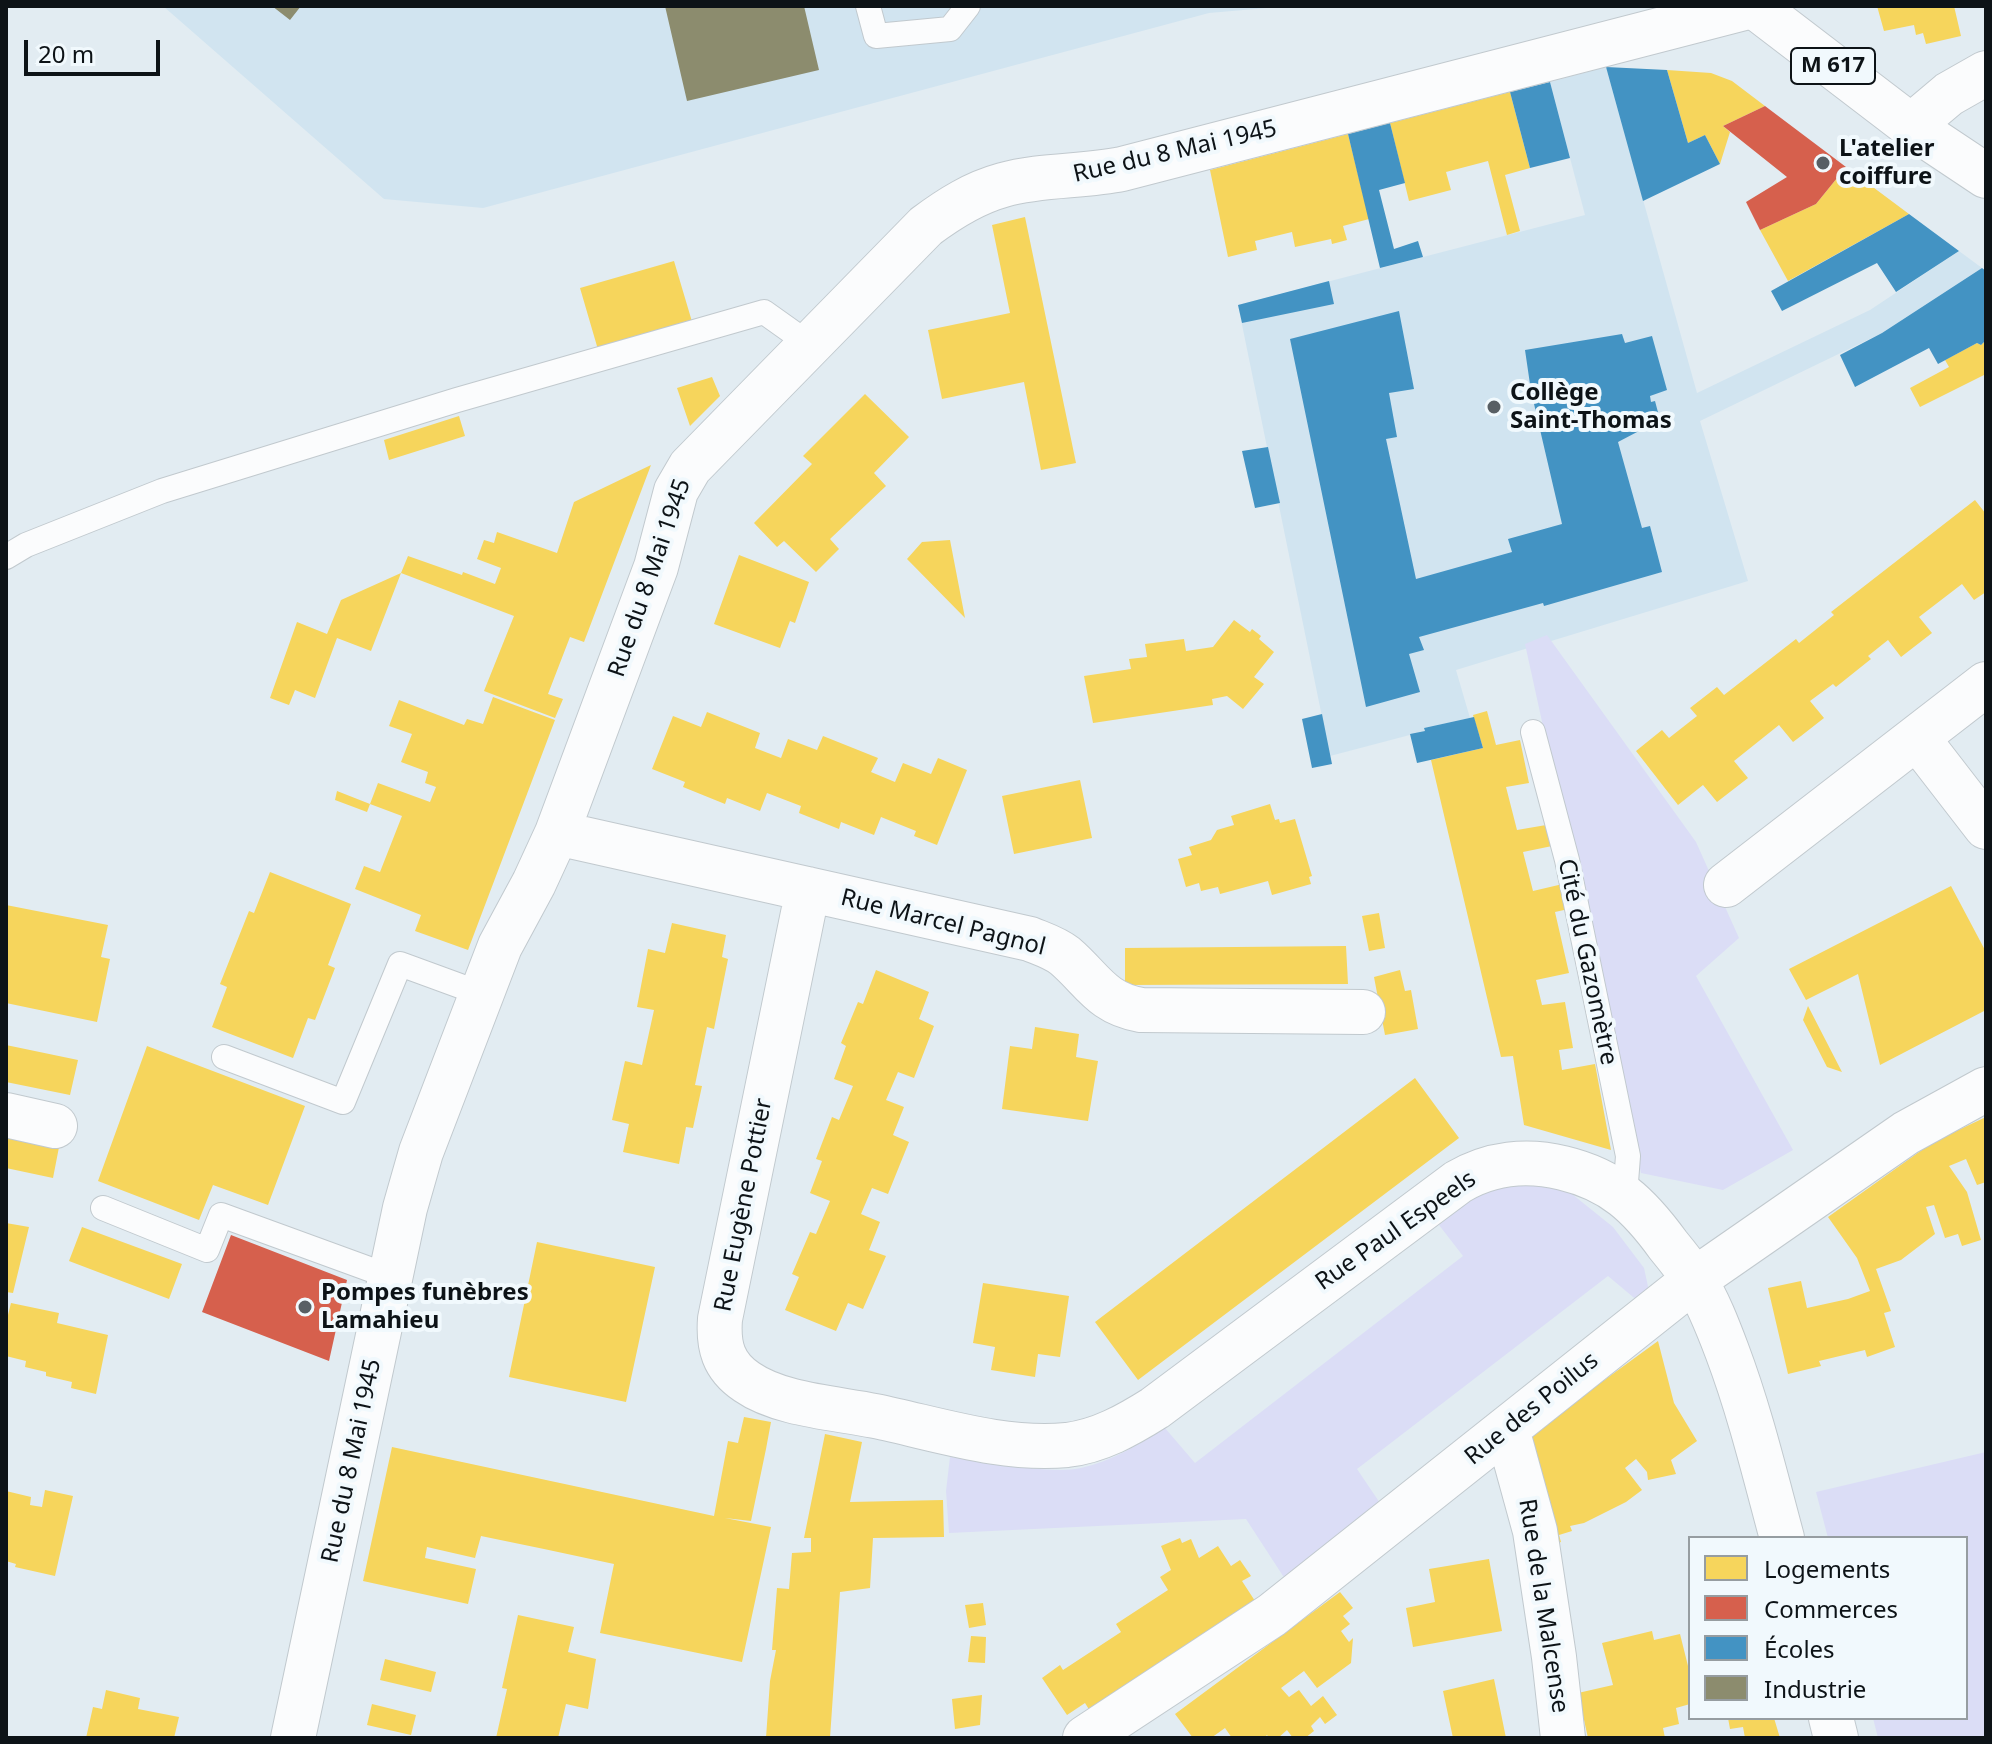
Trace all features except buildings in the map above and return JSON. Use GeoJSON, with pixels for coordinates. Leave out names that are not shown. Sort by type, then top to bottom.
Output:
{"type":"FeatureCollection","features":[{"type":"Feature","properties":{"kind":"street","name":"M 617"},"geometry":{"type":"LineString","coordinates":[[1753,6],[1911,126],[1986,176]]}},
{"type":"Feature","properties":{"kind":"street","name":"Rue du 8 Mai 1945"},"geometry":{"type":"LineString","coordinates":[[293,1738],[405,1208],[421,1152],[500,946],[557,833],[656,567],[676,491],[690,467],[714,439],[926,226],[978,194],[1006,184],[1091,176],[1122,169],[1753,6]]}},
{"type":"Feature","properties":{"kind":"street"},"geometry":{"type":"LineString","coordinates":[[1911,126],[1949,94],[1986,73]]}},
{"type":"Feature","properties":{"kind":"street","name":"M 617"},"geometry":{"type":"LineString","coordinates":[[1911,126],[1986,196]]}},
{"type":"Feature","properties":{"kind":"street"},"geometry":{"type":"LineString","coordinates":[[1726,885],[1986,684]]}},
{"type":"Feature","properties":{"kind":"street"},"geometry":{"type":"LineString","coordinates":[[1918,739],[1986,827]]}},
{"type":"Feature","properties":{"kind":"street","name":"Rue Marcel Pagnol"},"geometry":{"type":"LineString","coordinates":[[557,833],[1048,946],[1065,956],[1107,998],[1123,1007],[1141,1010],[1363,1012]]}},
{"type":"Feature","properties":{"kind":"street","name":"Rue Eugène Pottier"},"geometry":{"type":"LineString","coordinates":[[808,889],[720,1319],[719,1338],[722,1355],[731,1369],[763,1391],[874,1416]]}},
{"type":"Feature","properties":{"kind":"street","name":"Rue des Poilus"},"geometry":{"type":"LineString","coordinates":[[1085,1738],[1272,1615],[1694,1280],[1906,1133],[1986,1089]]}},
{"type":"Feature","properties":{"kind":"street"},"geometry":{"type":"LineString","coordinates":[[6,1115],[55,1126]]}},
{"type":"Feature","properties":{"kind":"street","name":"Rue Paul Espeels"},"geometry":{"type":"LineString","coordinates":[[874,1416],[1019,1446],[1091,1441],[1155,1408],[1475,1171],[1525,1163],[1552,1165],[1600,1180],[1625,1195],[1694,1280],[1719,1330],[1746,1402],[1781,1536]]}},
{"type":"Feature","properties":{"kind":"street","name":"Rue de la Malcense"},"geometry":{"type":"LineString","coordinates":[[1507,1429],[1535,1531],[1563,1738]]}},
{"type":"Feature","properties":{"kind":"lane"},"geometry":{"type":"LineString","coordinates":[[868,6],[876,36],[950,29],[968,6]]}},
{"type":"Feature","properties":{"kind":"lane"},"geometry":{"type":"LineString","coordinates":[[6,557],[26,545],[162,491],[457,400],[764,312],[809,344]]}},
{"type":"Feature","properties":{"kind":"lane","name":"Cité du Gazomètre"},"geometry":{"type":"LineString","coordinates":[[1533,732],[1567,860],[1628,1156],[1625,1195]]}},
{"type":"Feature","properties":{"kind":"lane"},"geometry":{"type":"LineString","coordinates":[[224,1057],[343,1102],[400,964],[482,994]]}},
{"type":"Feature","properties":{"kind":"lane"},"geometry":{"type":"LineString","coordinates":[[103,1208],[207,1250],[221,1215],[391,1277]]}},
{"type":"Feature","properties":{"kind":"shaded area"},"geometry":{"type":"Polygon","coordinates":[[[163,6],[1290,6],[1209,13],[483,208],[384,199],[163,6]]]}},
{"type":"Feature","properties":{"kind":"shaded area","name":"Collège Saint-Thomas"},"geometry":{"type":"Polygon","coordinates":[[[1606,67],[1697,393],[1870,310],[1959,251],[1982,268],[1882,333],[1700,421],[1748,581],[1456,670],[1470,718],[1330,756],[1238,305],[1585,215],[1550,82],[1606,67]]]}},
{"type":"Feature","properties":{"kind":"shaded area"},"geometry":{"type":"Polygon","coordinates":[[[1547,635],[1696,842],[1739,938],[1696,976],[1793,1150],[1723,1190],[1641,1173],[1525,644],[1547,635]]]}},
{"type":"Feature","properties":{"kind":"shaded area"},"geometry":{"type":"Polygon","coordinates":[[[1537,1184],[1567,1190],[1613,1227],[1644,1268],[1649,1291],[1639,1302],[1608,1276],[1357,1469],[1382,1506],[1285,1579],[1246,1519],[949,1533],[946,1491],[950,1457],[1035,1469],[1068,1470],[1114,1457],[1165,1428],[1195,1463],[1463,1256],[1439,1225],[1486,1187],[1537,1184]]]}},
{"type":"Feature","properties":{"kind":"shaded area"},"geometry":{"type":"Polygon","coordinates":[[[1986,1452],[1986,1738],[1878,1738],[1874,1720],[1968,1720],[1968,1536],[1827,1536],[1816,1492],[1986,1452]]]}},
{"type":"Feature","properties":{"kind":"place","name":"L'atelier coiffure"},"geometry":{"type":"Point","coordinates":[1823,163]}},
{"type":"Feature","properties":{"kind":"place","name":"Collège Saint-Thomas"},"geometry":{"type":"Point","coordinates":[1494,407]}},
{"type":"Feature","properties":{"kind":"place","name":"Pompes funèbres Lamahieu"},"geometry":{"type":"Point","coordinates":[305,1307]}}]}
